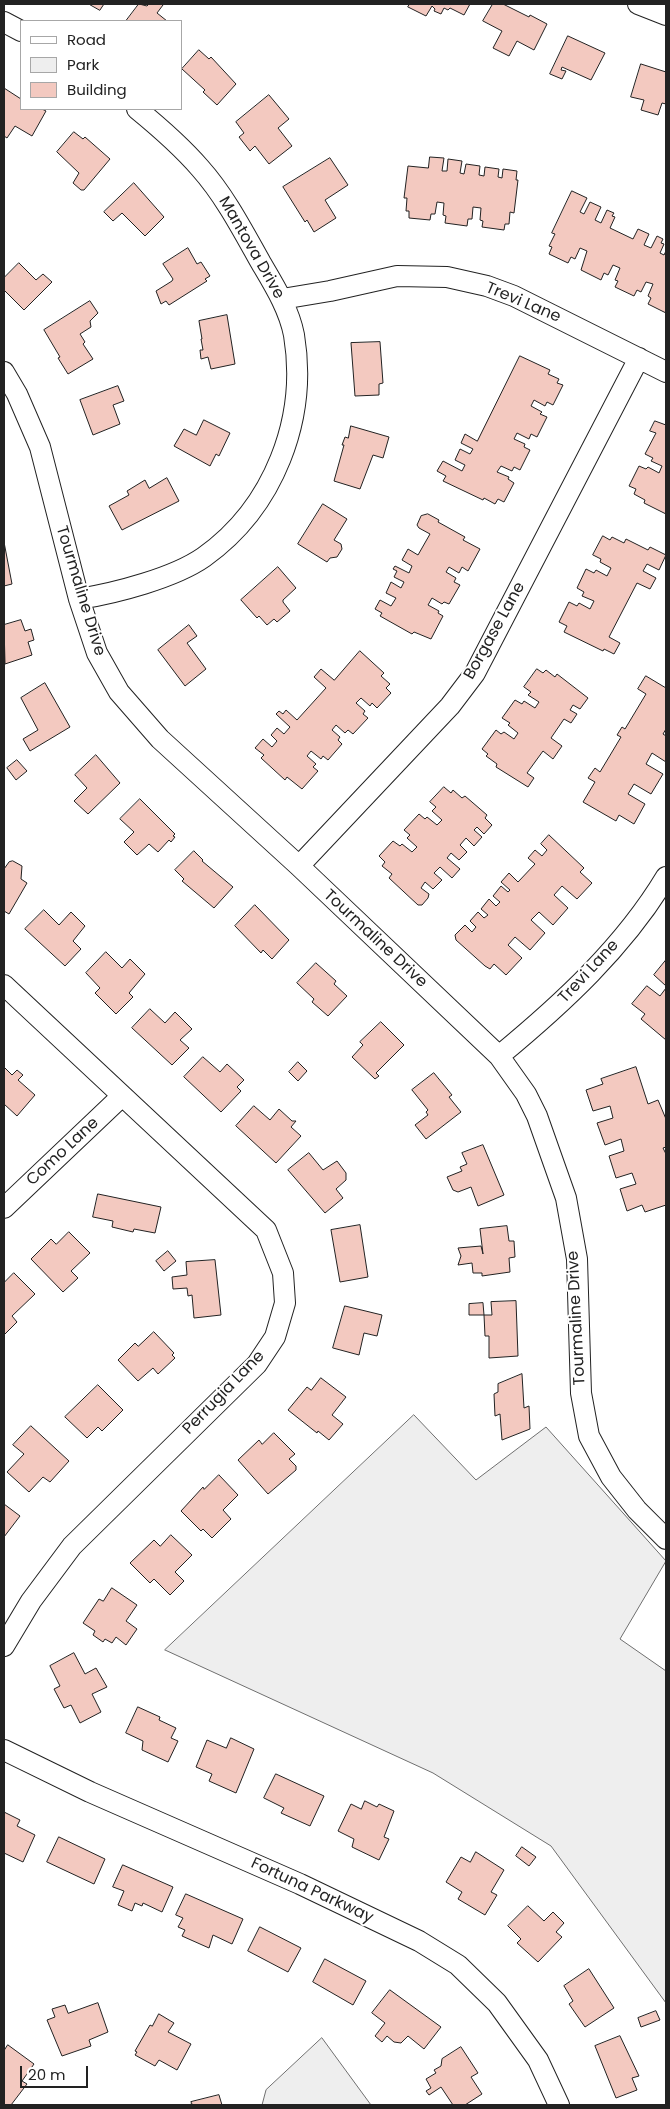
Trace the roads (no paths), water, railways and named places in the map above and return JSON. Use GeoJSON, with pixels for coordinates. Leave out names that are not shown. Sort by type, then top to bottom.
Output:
{"type":"FeatureCollection","features":[{"type":"Feature","properties":{"kind":"street"},"geometry":{"type":"LineString","coordinates":[[638,4],[666,15]]}},
{"type":"Feature","properties":{"kind":"street"},"geometry":{"type":"LineString","coordinates":[[4,22],[20,30]]}},
{"type":"Feature","properties":{"kind":"street","name":"Mantova Drive"},"geometry":{"type":"LineString","coordinates":[[79,599],[104,595],[163,578],[203,557],[241,523],[274,477],[288,441],[297,387],[294,334],[282,298],[228,206],[201,169],[160,128],[138,110]]}},
{"type":"Feature","properties":{"kind":"street","name":"Trevi Lane"},"geometry":{"type":"LineString","coordinates":[[282,298],[330,291],[397,276],[446,277],[487,286],[514,296],[666,372]]}},
{"type":"Feature","properties":{"kind":"street","name":"Borgase Lane"},"geometry":{"type":"LineString","coordinates":[[299,866],[450,706],[475,673],[639,358]]}},
{"type":"Feature","properties":{"kind":"street","name":"Tourmaline Drive"},"geometry":{"type":"LineString","coordinates":[[4,372],[17,394],[40,447],[79,599],[97,653],[119,692],[160,739],[299,866],[499,1056],[526,1094],[537,1116],[566,1198],[577,1259],[581,1393],[589,1436],[611,1477],[637,1510],[666,1539]]}},
{"type":"Feature","properties":{"kind":"street","name":"Trevi Lane"},"geometry":{"type":"LineString","coordinates":[[499,1056],[537,1025],[591,973],[649,906],[666,877]]}},
{"type":"Feature","properties":{"kind":"street","name":"Perrugia Lane"},"geometry":{"type":"LineString","coordinates":[[4,985],[266,1230],[283,1273],[285,1303],[275,1337],[257,1364],[72,1546],[32,1601],[4,1646]]}},
{"type":"Feature","properties":{"kind":"street","name":"Como Lane"},"geometry":{"type":"LineString","coordinates":[[4,1208],[122,1096]]}},
{"type":"Feature","properties":{"kind":"street","name":"Fortuna Parkway"},"geometry":{"type":"LineString","coordinates":[[4,1750],[90,1792],[300,1884],[420,1941],[458,1965],[498,2003],[538,2060],[559,2105]]}}]}
